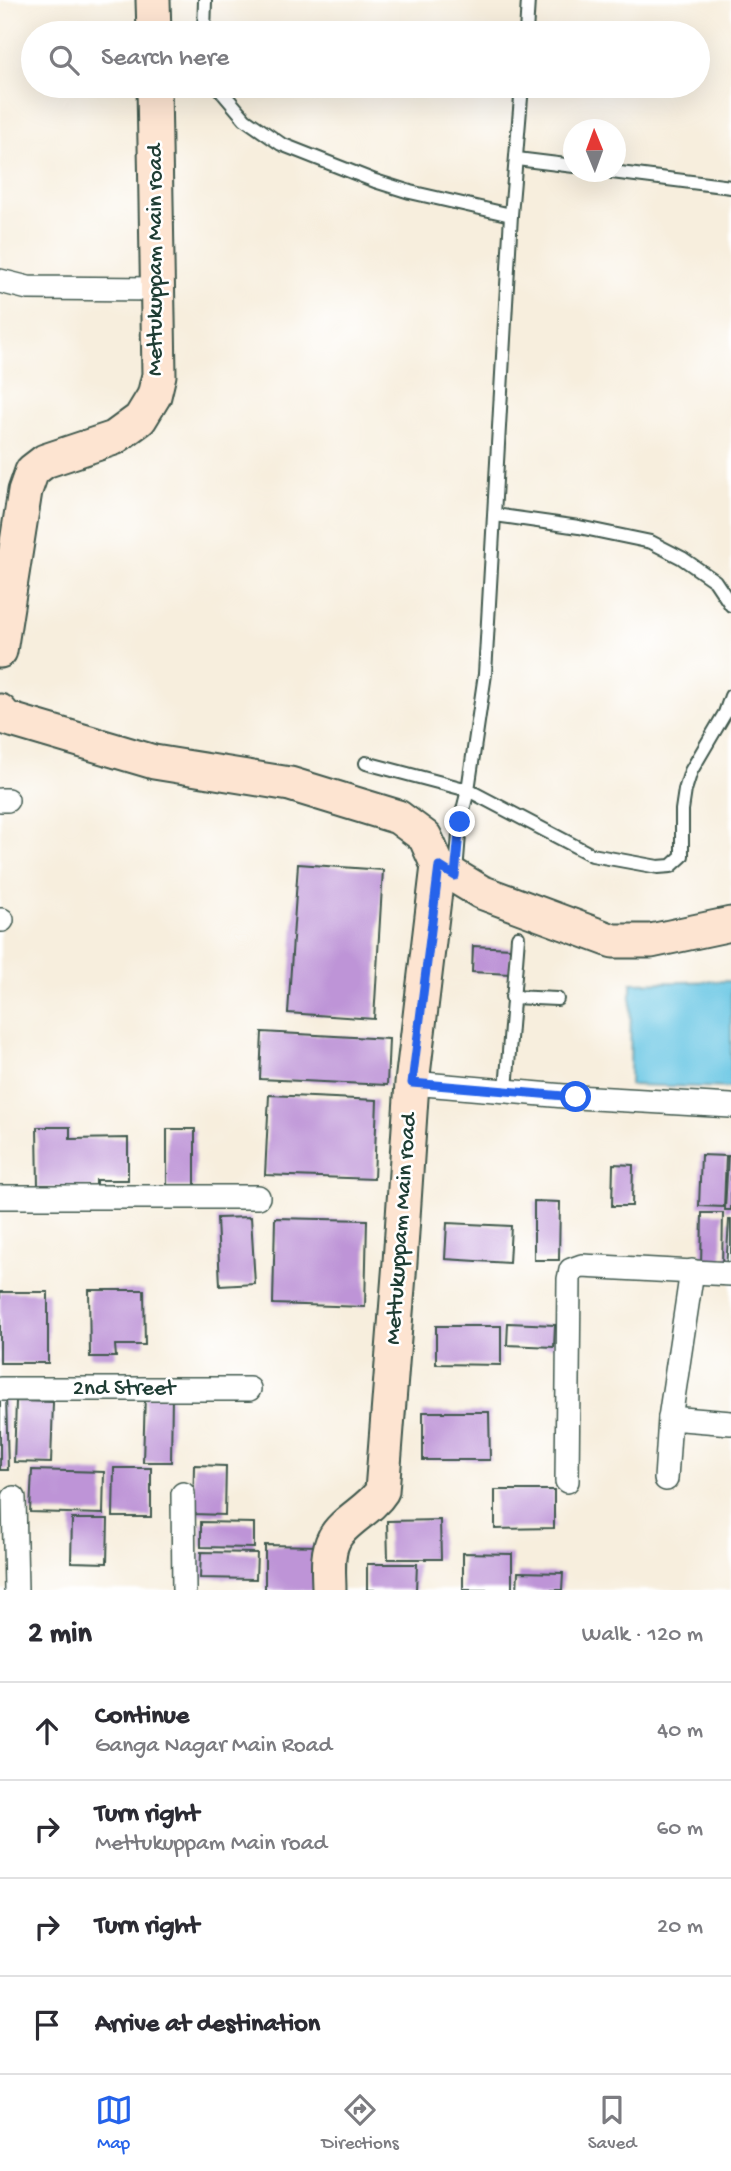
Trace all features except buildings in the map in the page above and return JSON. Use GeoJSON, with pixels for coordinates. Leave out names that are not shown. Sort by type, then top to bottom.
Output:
{"type":"FeatureCollection","features":[{"type":"Feature","properties":{"kind":"main road"},"geometry":{"type":"LineString","coordinates":[[153,0],[153,21]]}},
{"type":"Feature","properties":{"kind":"main road","name":"Mettukuppam Main road"},"geometry":{"type":"LineString","coordinates":[[0,652],[25,491],[32,471],[45,461],[114,438],[140,419],[154,396],[159,375],[154,98]]}},
{"type":"Feature","properties":{"kind":"main road"},"geometry":{"type":"LineString","coordinates":[[0,711],[6,718],[15,721],[154,762],[290,784],[398,817],[425,837],[447,871],[481,892],[613,941],[651,941],[731,924]]}},
{"type":"Feature","properties":{"kind":"main road","name":"Mettukuppam Main road"},"geometry":{"type":"LineString","coordinates":[[329,1590],[330,1556],[334,1539],[375,1502],[382,1491],[412,1083],[447,871]]}},
{"type":"Feature","properties":{"kind":"street"},"geometry":{"type":"LineString","coordinates":[[0,281],[28,288],[157,289]]}},
{"type":"Feature","properties":{"kind":"street"},"geometry":{"type":"LineString","coordinates":[[412,1083],[576,1097],[731,1106]]}},
{"type":"Feature","properties":{"kind":"street"},"geometry":{"type":"LineString","coordinates":[[0,1197],[258,1197]]}},
{"type":"Feature","properties":{"kind":"street"},"geometry":{"type":"LineString","coordinates":[[567,1481],[571,1270],[582,1266],[731,1274]]}},
{"type":"Feature","properties":{"kind":"street"},"geometry":{"type":"LineString","coordinates":[[666,1479],[670,1418],[692,1271]]}},
{"type":"Feature","properties":{"kind":"street","name":"2nd Street"},"geometry":{"type":"LineString","coordinates":[[0,1389],[249,1390]]}},
{"type":"Feature","properties":{"kind":"street"},"geometry":{"type":"LineString","coordinates":[[670,1418],[731,1423]]}},
{"type":"Feature","properties":{"kind":"street"},"geometry":{"type":"LineString","coordinates":[[183,1494],[184,1590]]}},
{"type":"Feature","properties":{"kind":"street"},"geometry":{"type":"LineString","coordinates":[[14,1498],[16,1590]]}},
{"type":"Feature","properties":{"kind":"lane"},"geometry":{"type":"LineString","coordinates":[[204,21],[205,0]]}},
{"type":"Feature","properties":{"kind":"lane"},"geometry":{"type":"LineString","coordinates":[[527,21],[528,0]]}},
{"type":"Feature","properties":{"kind":"lane"},"geometry":{"type":"LineString","coordinates":[[227,98],[245,119],[281,144],[410,192],[511,215]]}},
{"type":"Feature","properties":{"kind":"lane"},"geometry":{"type":"LineString","coordinates":[[447,871],[468,789],[485,674],[511,215],[521,98]]}},
{"type":"Feature","properties":{"kind":"lane"},"geometry":{"type":"LineString","coordinates":[[517,159],[563,165]]}},
{"type":"Feature","properties":{"kind":"lane"},"geometry":{"type":"LineString","coordinates":[[626,174],[731,187]]}},
{"type":"Feature","properties":{"kind":"lane"},"geometry":{"type":"LineString","coordinates":[[495,515],[579,527],[651,542],[682,558],[715,581],[731,605]]}},
{"type":"Feature","properties":{"kind":"lane"},"geometry":{"type":"LineString","coordinates":[[366,763],[468,789],[592,855],[659,867],[671,866],[682,856],[682,810],[691,771],[725,713],[731,696]]}},
{"type":"Feature","properties":{"kind":"lane"},"geometry":{"type":"LineString","coordinates":[[506,1090],[518,937]]}},
{"type":"Feature","properties":{"kind":"lane"},"geometry":{"type":"LineString","coordinates":[[512,997],[557,999]]}},
{"type":"Feature","properties":{"kind":"water"},"geometry":{"type":"Polygon","coordinates":[[[731,981],[731,1088],[630,1085],[631,983],[731,981]]]}},
{"type":"Feature","properties":{"kind":"route"},"geometry":{"type":"LineString","coordinates":[[460,822],[455,876],[439,866],[412,1083],[576,1097]]}}]}
